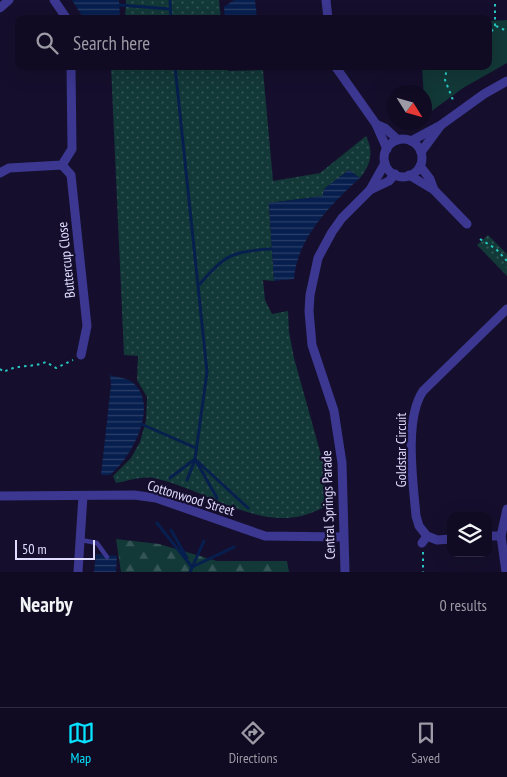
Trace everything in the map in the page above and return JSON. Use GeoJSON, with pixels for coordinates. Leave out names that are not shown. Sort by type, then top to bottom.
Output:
{"type":"FeatureCollection","features":[{"type":"Feature","properties":{"kind":"street"},"geometry":{"type":"LineString","coordinates":[[0,8],[9,0]]}},
{"type":"Feature","properties":{"kind":"street"},"geometry":{"type":"LineString","coordinates":[[54,0],[64,15]]}},
{"type":"Feature","properties":{"kind":"street"},"geometry":{"type":"LineString","coordinates":[[326,0],[328,15]]}},
{"type":"Feature","properties":{"kind":"street"},"geometry":{"type":"LineString","coordinates":[[0,173],[9,168],[62,164],[72,149],[71,70]]}},
{"type":"Feature","properties":{"kind":"street"},"geometry":{"type":"LineString","coordinates":[[338,70],[376,124],[387,149],[386,163],[395,174],[409,176],[434,190],[467,224]]}},
{"type":"Feature","properties":{"kind":"street"},"geometry":{"type":"LineString","coordinates":[[376,124],[385,128],[398,140],[411,141],[441,125],[484,94],[507,81]]}},
{"type":"Feature","properties":{"kind":"street"},"geometry":{"type":"LineString","coordinates":[[434,190],[430,179],[420,166],[421,152],[441,125]]}},
{"type":"Feature","properties":{"kind":"street"},"geometry":{"type":"LineString","coordinates":[[387,149],[398,140]]}},
{"type":"Feature","properties":{"kind":"street"},"geometry":{"type":"LineString","coordinates":[[411,141],[421,152]]}},
{"type":"Feature","properties":{"kind":"street","name":"Central Springs Parade"},"geometry":{"type":"LineString","coordinates":[[345,572],[342,463],[339,437],[327,384],[312,345],[309,303],[313,278],[324,246],[342,218],[370,190],[386,163]]}},
{"type":"Feature","properties":{"kind":"street","name":"Buttercup Close"},"geometry":{"type":"LineString","coordinates":[[62,164],[71,175],[86,317],[82,355]]}},
{"type":"Feature","properties":{"kind":"street"},"geometry":{"type":"LineString","coordinates":[[409,176],[420,166]]}},
{"type":"Feature","properties":{"kind":"street","name":"Central Springs Parade"},"geometry":{"type":"LineString","coordinates":[[370,190],[388,181],[395,174]]}},
{"type":"Feature","properties":{"kind":"street","name":"Goldstar Circuit"},"geometry":{"type":"LineString","coordinates":[[424,539],[416,516],[412,423],[415,405],[424,391],[507,309]]}},
{"type":"Feature","properties":{"kind":"street","name":"Cottonwood Street"},"geometry":{"type":"LineString","coordinates":[[0,496],[134,495],[156,498],[272,537],[343,537]]}},
{"type":"Feature","properties":{"kind":"street"},"geometry":{"type":"LineString","coordinates":[[78,572],[82,540],[83,496]]}},
{"type":"Feature","properties":{"kind":"street"},"geometry":{"type":"LineString","coordinates":[[506,572],[501,536],[507,509]]}},
{"type":"Feature","properties":{"kind":"street"},"geometry":{"type":"LineString","coordinates":[[492,536],[501,536]]}},
{"type":"Feature","properties":{"kind":"street"},"geometry":{"type":"LineString","coordinates":[[424,539],[447,539]]}},
{"type":"Feature","properties":{"kind":"lane"},"geometry":{"type":"LineString","coordinates":[[82,540],[97,543],[107,557]]}},
{"type":"Feature","properties":{"kind":"path"},"geometry":{"type":"LineString","coordinates":[[492,31],[495,26],[495,0]]}},
{"type":"Feature","properties":{"kind":"path"},"geometry":{"type":"LineString","coordinates":[[495,26],[507,32]]}},
{"type":"Feature","properties":{"kind":"path"},"geometry":{"type":"LineString","coordinates":[[446,70],[445,80],[453,100]]}},
{"type":"Feature","properties":{"kind":"path"},"geometry":{"type":"LineString","coordinates":[[480,239],[496,249],[507,261]]}},
{"type":"Feature","properties":{"kind":"path"},"geometry":{"type":"LineString","coordinates":[[0,369],[4,372],[12,367],[38,366],[46,362],[56,368],[82,355]]}},
{"type":"Feature","properties":{"kind":"path"},"geometry":{"type":"LineString","coordinates":[[423,572],[424,539]]}},
{"type":"Feature","properties":{"kind":"green space"},"geometry":{"type":"Polygon","coordinates":[[[126,0],[219,0],[221,15],[125,15],[126,0]]]}},
{"type":"Feature","properties":{"kind":"green space"},"geometry":{"type":"Polygon","coordinates":[[[507,20],[507,63],[463,88],[432,111],[432,85],[423,85],[422,70],[492,70],[492,21],[507,20]]]}},
{"type":"Feature","properties":{"kind":"green space"},"geometry":{"type":"Polygon","coordinates":[[[111,70],[263,70],[273,181],[320,173],[366,136],[371,153],[367,168],[360,178],[349,170],[324,189],[323,196],[269,203],[274,281],[263,280],[265,300],[272,314],[288,311],[289,332],[294,358],[326,473],[327,505],[305,515],[284,518],[262,516],[240,510],[175,484],[154,478],[140,478],[116,483],[113,476],[131,458],[140,442],[146,420],[147,397],[137,380],[138,356],[124,355],[111,70]]]}},
{"type":"Feature","properties":{"kind":"green space"},"geometry":{"type":"Polygon","coordinates":[[[488,235],[507,254],[507,276],[477,245],[488,235]]]}},
{"type":"Feature","properties":{"kind":"green space"},"geometry":{"type":"Polygon","coordinates":[[[116,539],[159,544],[217,561],[287,561],[289,572],[121,572],[116,539]]]}},
{"type":"Feature","properties":{"kind":"water"},"geometry":{"type":"Polygon","coordinates":[[[72,0],[119,0],[120,15],[81,15],[72,0]]]}},
{"type":"Feature","properties":{"kind":"water"},"geometry":{"type":"Polygon","coordinates":[[[234,0],[255,0],[257,15],[225,15],[224,7],[234,0]]]}},
{"type":"Feature","properties":{"kind":"water"},"geometry":{"type":"Polygon","coordinates":[[[349,170],[360,178],[317,223],[302,250],[294,279],[274,281],[269,203],[323,196],[324,189],[349,170]]]}},
{"type":"Feature","properties":{"kind":"water"},"geometry":{"type":"Polygon","coordinates":[[[110,375],[132,382],[140,392],[144,404],[143,417],[140,431],[126,457],[110,475],[101,475],[111,385],[110,375]]]}},
{"type":"Feature","properties":{"kind":"water"},"geometry":{"type":"Polygon","coordinates":[[[96,554],[117,556],[116,572],[94,572],[96,554]]]}},
{"type":"Feature","properties":{"kind":"waterway"},"geometry":{"type":"LineString","coordinates":[[170,0],[171,15]]}},
{"type":"Feature","properties":{"kind":"waterway"},"geometry":{"type":"LineString","coordinates":[[120,5],[170,9]]}},
{"type":"Feature","properties":{"kind":"waterway"},"geometry":{"type":"LineString","coordinates":[[175,70],[207,372],[195,459],[217,498]]}},
{"type":"Feature","properties":{"kind":"waterway"},"geometry":{"type":"LineString","coordinates":[[200,284],[216,267],[230,256],[247,251],[271,249]]}},
{"type":"Feature","properties":{"kind":"waterway"},"geometry":{"type":"LineString","coordinates":[[141,424],[196,448]]}},
{"type":"Feature","properties":{"kind":"waterway"},"geometry":{"type":"LineString","coordinates":[[170,478],[195,459]]}},
{"type":"Feature","properties":{"kind":"waterway"},"geometry":{"type":"LineString","coordinates":[[187,480],[195,460]]}},
{"type":"Feature","properties":{"kind":"waterway"},"geometry":{"type":"LineString","coordinates":[[197,461],[248,508]]}},
{"type":"Feature","properties":{"kind":"waterway"},"geometry":{"type":"LineString","coordinates":[[157,523],[192,567]]}},
{"type":"Feature","properties":{"kind":"waterway"},"geometry":{"type":"LineString","coordinates":[[171,530],[187,558]]}},
{"type":"Feature","properties":{"kind":"waterway"},"geometry":{"type":"LineString","coordinates":[[190,572],[204,541]]}},
{"type":"Feature","properties":{"kind":"waterway"},"geometry":{"type":"LineString","coordinates":[[192,567],[234,547]]}}]}
